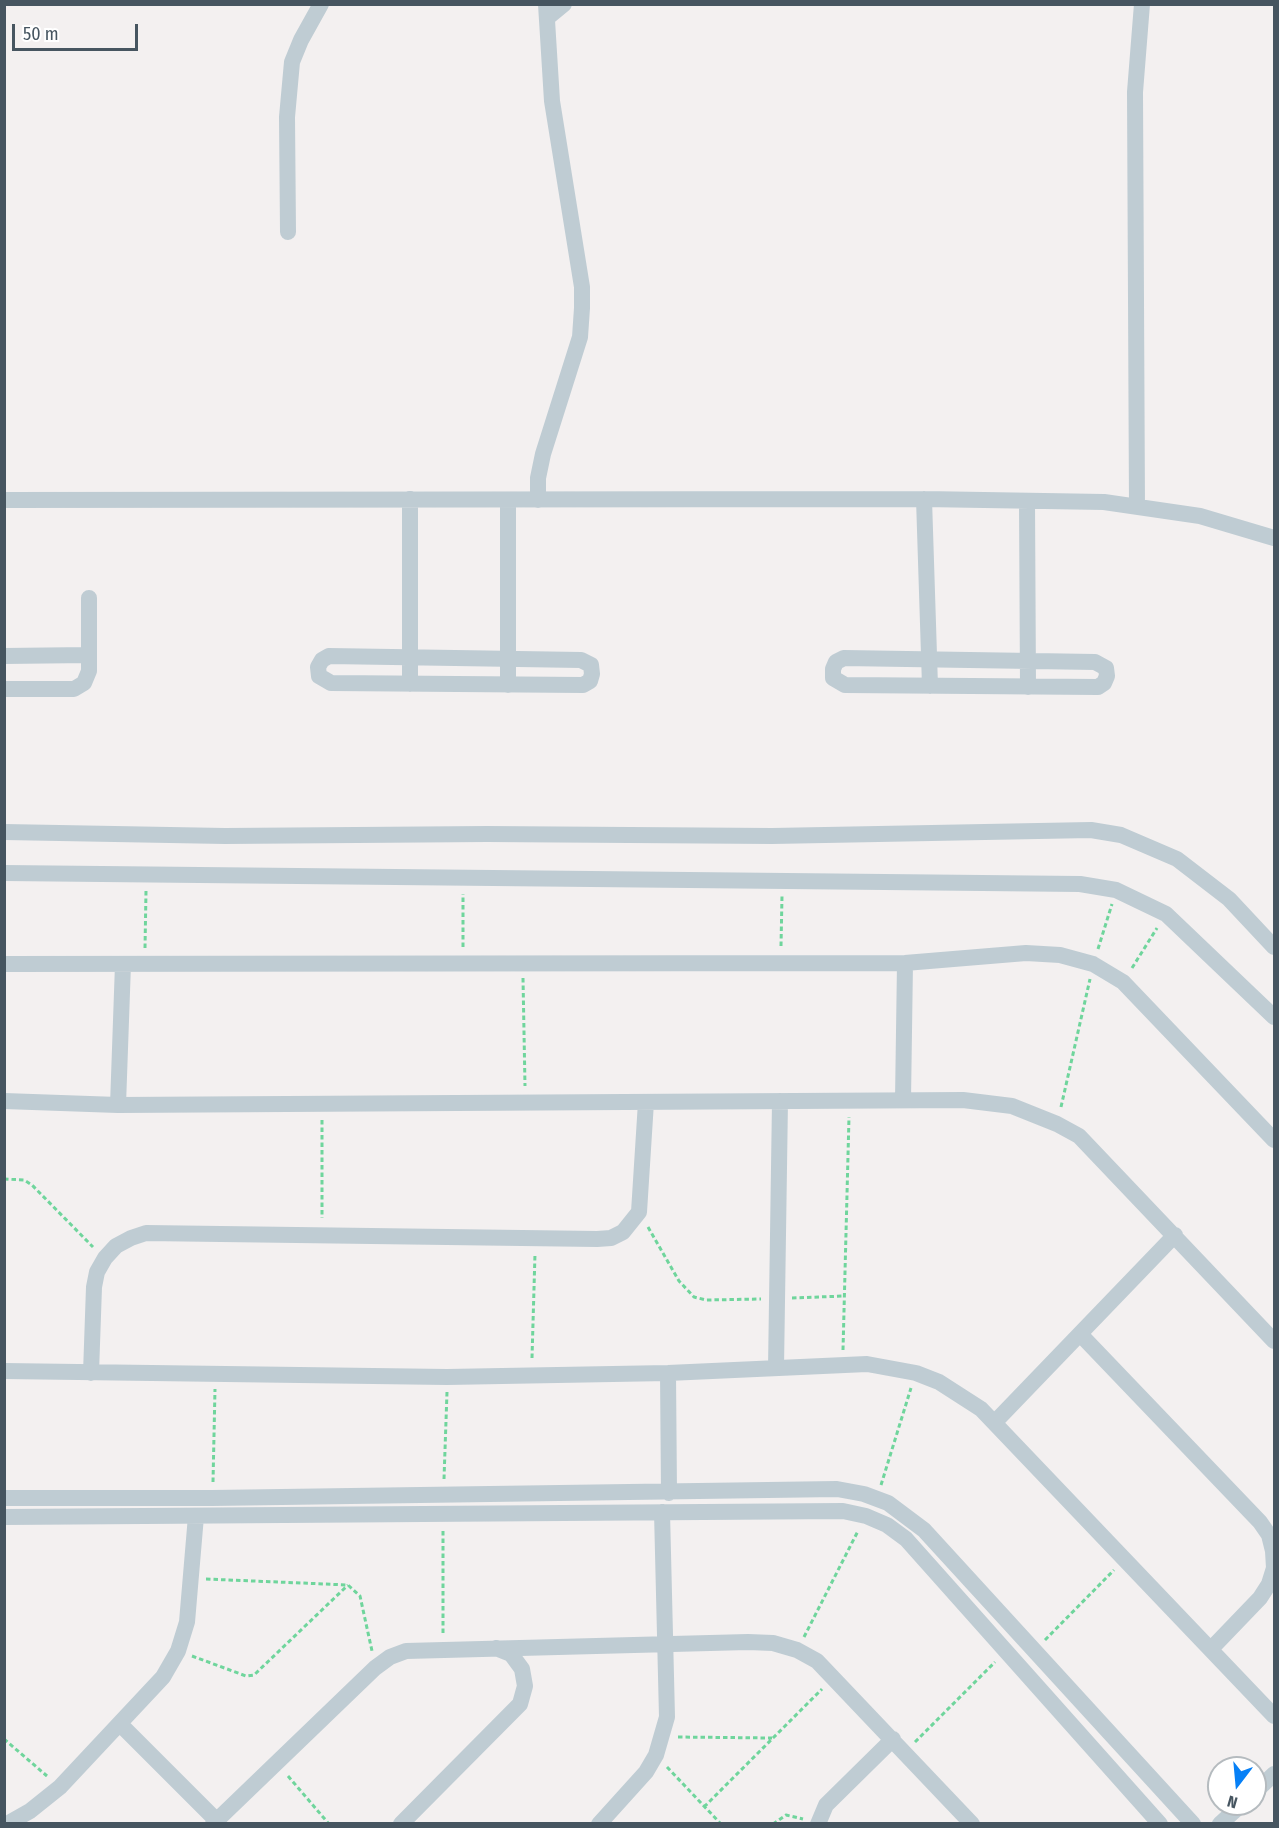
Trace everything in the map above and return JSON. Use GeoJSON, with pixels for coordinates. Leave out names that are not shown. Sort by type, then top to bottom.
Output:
{"type":"FeatureCollection","features":[{"type":"Feature","properties":{"kind":"street"},"geometry":{"type":"LineString","coordinates":[[288,232],[287,117],[292,62],[321,4]]}},
{"type":"Feature","properties":{"kind":"street"},"geometry":{"type":"LineString","coordinates":[[538,500],[538,478],[543,454],[580,337],[582,308],[582,286],[552,101],[547,11],[564,4]]}},
{"type":"Feature","properties":{"kind":"street"},"geometry":{"type":"LineString","coordinates":[[1137,507],[1135,92],[1142,4]]}},
{"type":"Feature","properties":{"kind":"street"},"geometry":{"type":"LineString","coordinates":[[4,500],[924,499],[1104,502],[1200,516],[1275,538]]}},
{"type":"Feature","properties":{"kind":"street"},"geometry":{"type":"LineString","coordinates":[[924,499],[930,686]]}},
{"type":"Feature","properties":{"kind":"street"},"geometry":{"type":"LineString","coordinates":[[410,500],[410,684]]}},
{"type":"Feature","properties":{"kind":"street"},"geometry":{"type":"LineString","coordinates":[[508,500],[508,685]]}},
{"type":"Feature","properties":{"kind":"street"},"geometry":{"type":"LineString","coordinates":[[1027,502],[1028,687]]}},
{"type":"Feature","properties":{"kind":"street"},"geometry":{"type":"LineString","coordinates":[[4,689],[74,689],[87,677],[89,598]]}},
{"type":"Feature","properties":{"kind":"street"},"geometry":{"type":"LineString","coordinates":[[4,656],[89,655]]}},
{"type":"Feature","properties":{"kind":"street"},"geometry":{"type":"LineString","coordinates":[[329,656],[410,657],[581,660],[591,665],[592,674],[590,681],[583,685],[331,683],[319,676],[318,667],[322,660],[329,656]]}},
{"type":"Feature","properties":{"kind":"street"},"geometry":{"type":"LineString","coordinates":[[844,658],[929,658],[1095,662],[1106,668],[1107,676],[1104,683],[1098,687],[845,685],[833,678],[836,662],[844,658]]}},
{"type":"Feature","properties":{"kind":"street"},"geometry":{"type":"LineString","coordinates":[[4,832],[225,836],[487,834],[772,837],[1091,830],[1121,835],[1177,859],[1229,899],[1275,947]]}},
{"type":"Feature","properties":{"kind":"street"},"geometry":{"type":"LineString","coordinates":[[4,873],[782,881],[1024,881],[1080,884],[1116,890],[1166,914],[1275,1017]]}},
{"type":"Feature","properties":{"kind":"street"},"geometry":{"type":"LineString","coordinates":[[4,964],[905,963],[1026,954],[1060,955],[1093,964],[1123,982],[1275,1140]]}},
{"type":"Feature","properties":{"kind":"street"},"geometry":{"type":"LineString","coordinates":[[903,1100],[905,963]]}},
{"type":"Feature","properties":{"kind":"street"},"geometry":{"type":"LineString","coordinates":[[118,1105],[123,964]]}},
{"type":"Feature","properties":{"kind":"street"},"geometry":{"type":"LineString","coordinates":[[4,1101],[118,1105],[987,1101],[1012,1106],[1057,1124],[1078,1136],[1272,1333]]}},
{"type":"Feature","properties":{"kind":"street"},"geometry":{"type":"LineString","coordinates":[[776,1368],[780,1101]]}},
{"type":"Feature","properties":{"kind":"street"},"geometry":{"type":"LineString","coordinates":[[91,1373],[94,1287],[105,1258],[116,1246],[146,1233],[610,1238],[628,1228],[639,1212],[646,1102]]}},
{"type":"Feature","properties":{"kind":"street"},"geometry":{"type":"LineString","coordinates":[[995,1422],[1174,1235]]}},
{"type":"Feature","properties":{"kind":"street"},"geometry":{"type":"LineString","coordinates":[[1080,1334],[1260,1522],[1269,1535],[1274,1560],[1269,1584],[1260,1598],[1211,1649]]}},
{"type":"Feature","properties":{"kind":"street"},"geometry":{"type":"LineString","coordinates":[[4,1371],[447,1377],[668,1373],[843,1364],[875,1365],[916,1373],[961,1394],[995,1422],[1275,1716]]}},
{"type":"Feature","properties":{"kind":"street"},"geometry":{"type":"LineString","coordinates":[[668,1373],[669,1493]]}},
{"type":"Feature","properties":{"kind":"street"},"geometry":{"type":"LineString","coordinates":[[4,1498],[443,1496],[837,1489],[876,1498],[900,1510],[924,1530],[1193,1824]]}},
{"type":"Feature","properties":{"kind":"street"},"geometry":{"type":"LineString","coordinates":[[588,1494],[589,1513]]}},
{"type":"Feature","properties":{"kind":"street"},"geometry":{"type":"LineString","coordinates":[[85,1498],[85,1517]]}},
{"type":"Feature","properties":{"kind":"street"},"geometry":{"type":"LineString","coordinates":[[4,1517],[843,1510],[866,1516],[906,1539],[1160,1824]]}},
{"type":"Feature","properties":{"kind":"street"},"geometry":{"type":"LineString","coordinates":[[604,1822],[634,1787],[656,1755],[667,1717],[662,1512]]}},
{"type":"Feature","properties":{"kind":"street"},"geometry":{"type":"LineString","coordinates":[[7,1824],[30,1811],[60,1787],[163,1677],[177,1651],[187,1622],[196,1516]]}},
{"type":"Feature","properties":{"kind":"street"},"geometry":{"type":"LineString","coordinates":[[120,1724],[215,1822],[375,1668],[390,1657],[406,1651],[443,1648],[773,1643],[797,1650],[817,1661],[972,1824]]}},
{"type":"Feature","properties":{"kind":"street"},"geometry":{"type":"LineString","coordinates":[[401,1824],[520,1704],[525,1686],[522,1669],[511,1654],[494,1647]]}},
{"type":"Feature","properties":{"kind":"street"},"geometry":{"type":"LineString","coordinates":[[811,1821],[893,1739]]}},
{"type":"Feature","properties":{"kind":"path"},"geometry":{"type":"LineString","coordinates":[[144,964],[147,873]]}},
{"type":"Feature","properties":{"kind":"path"},"geometry":{"type":"LineString","coordinates":[[463,964],[464,878]]}},
{"type":"Feature","properties":{"kind":"path"},"geometry":{"type":"LineString","coordinates":[[781,963],[782,881]]}},
{"type":"Feature","properties":{"kind":"path"},"geometry":{"type":"LineString","coordinates":[[1057,1124],[1093,964],[1116,890]]}},
{"type":"Feature","properties":{"kind":"path"},"geometry":{"type":"LineString","coordinates":[[1123,982],[1166,914]]}},
{"type":"Feature","properties":{"kind":"path"},"geometry":{"type":"LineString","coordinates":[[523,964],[525,1103]]}},
{"type":"Feature","properties":{"kind":"path"},"geometry":{"type":"LineString","coordinates":[[843,1364],[850,1100]]}},
{"type":"Feature","properties":{"kind":"path"},"geometry":{"type":"LineString","coordinates":[[322,1104],[322,1235]]}},
{"type":"Feature","properties":{"kind":"path"},"geometry":{"type":"LineString","coordinates":[[4,1179],[24,1180],[32,1185],[105,1258]]}},
{"type":"Feature","properties":{"kind":"path"},"geometry":{"type":"LineString","coordinates":[[639,1212],[679,1281],[694,1297],[706,1300],[844,1296]]}},
{"type":"Feature","properties":{"kind":"path"},"geometry":{"type":"LineString","coordinates":[[532,1375],[535,1238]]}},
{"type":"Feature","properties":{"kind":"path"},"geometry":{"type":"LineString","coordinates":[[876,1498],[916,1373]]}},
{"type":"Feature","properties":{"kind":"path"},"geometry":{"type":"LineString","coordinates":[[212,1498],[215,1375]]}},
{"type":"Feature","properties":{"kind":"path"},"geometry":{"type":"LineString","coordinates":[[443,1496],[447,1377]]}},
{"type":"Feature","properties":{"kind":"path"},"geometry":{"type":"LineString","coordinates":[[443,1514],[443,1648]]}},
{"type":"Feature","properties":{"kind":"path"},"geometry":{"type":"LineString","coordinates":[[797,1650],[866,1516]]}},
{"type":"Feature","properties":{"kind":"path"},"geometry":{"type":"LineString","coordinates":[[1036,1650],[1125,1559]]}},
{"type":"Feature","properties":{"kind":"path"},"geometry":{"type":"LineString","coordinates":[[191,1579],[348,1585],[360,1596],[375,1668]]}},
{"type":"Feature","properties":{"kind":"path"},"geometry":{"type":"LineString","coordinates":[[177,1651],[246,1676],[254,1675],[260,1672],[348,1585]]}},
{"type":"Feature","properties":{"kind":"path"},"geometry":{"type":"LineString","coordinates":[[905,1752],[1006,1651]]}},
{"type":"Feature","properties":{"kind":"path"},"geometry":{"type":"LineString","coordinates":[[704,1807],[834,1677]]}},
{"type":"Feature","properties":{"kind":"path"},"geometry":{"type":"LineString","coordinates":[[663,1737],[772,1738]]}},
{"type":"Feature","properties":{"kind":"path"},"geometry":{"type":"LineString","coordinates":[[4,1739],[60,1787]]}},
{"type":"Feature","properties":{"kind":"path"},"geometry":{"type":"LineString","coordinates":[[656,1755],[721,1824]]}},
{"type":"Feature","properties":{"kind":"path"},"geometry":{"type":"LineString","coordinates":[[276,1763],[329,1824]]}},
{"type":"Feature","properties":{"kind":"path"},"geometry":{"type":"LineString","coordinates":[[773,1824],[786,1815],[811,1821]]}}]}
